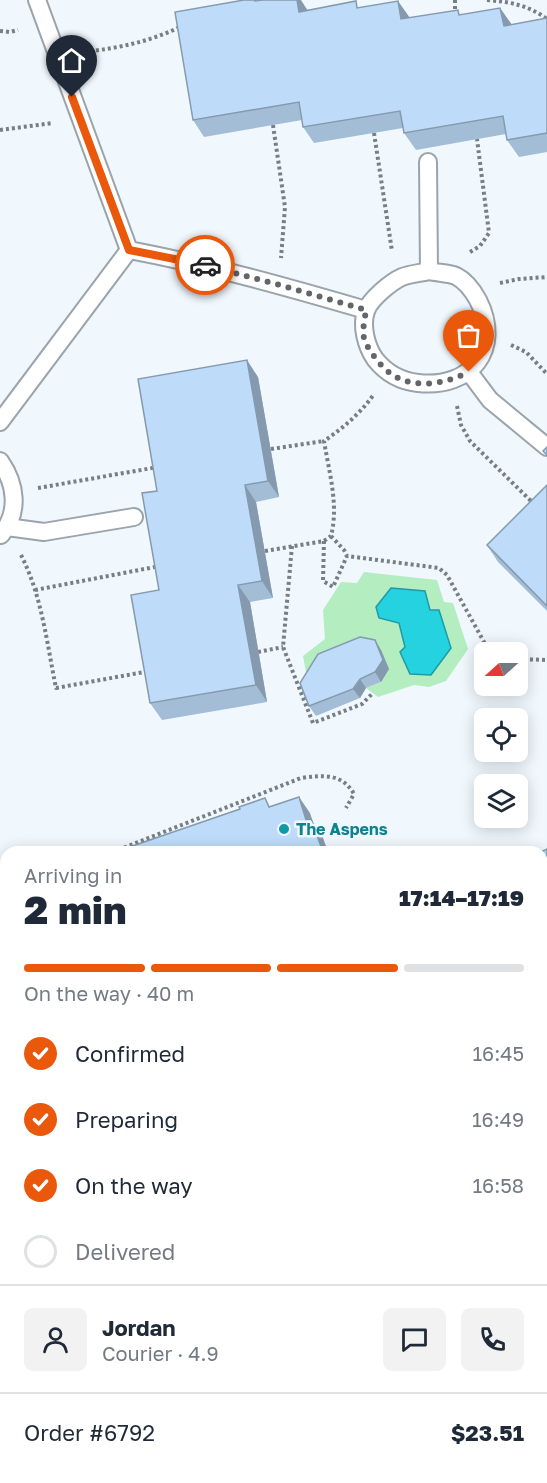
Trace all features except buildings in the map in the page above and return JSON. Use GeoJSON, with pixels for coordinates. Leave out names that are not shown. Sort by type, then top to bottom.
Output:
{"type":"FeatureCollection","features":[{"type":"Feature","properties":{"kind":"lane"},"geometry":{"type":"LineString","coordinates":[[37,0],[129,250]]}},
{"type":"Feature","properties":{"kind":"lane"},"geometry":{"type":"LineString","coordinates":[[428,162],[429,271]]}},
{"type":"Feature","properties":{"kind":"lane"},"geometry":{"type":"LineString","coordinates":[[129,250],[192,262],[366,310]]}},
{"type":"Feature","properties":{"kind":"lane"},"geometry":{"type":"LineString","coordinates":[[0,422],[129,250]]}},
{"type":"Feature","properties":{"kind":"lane"},"geometry":{"type":"LineString","coordinates":[[429,271],[457,276],[473,290],[486,315],[487,334],[484,354],[469,372],[450,381],[431,384],[404,381],[389,372],[375,358],[364,337],[366,310],[385,287],[404,276],[429,271]]}},
{"type":"Feature","properties":{"kind":"lane"},"geometry":{"type":"LineString","coordinates":[[469,372],[490,400],[547,447]]}},
{"type":"Feature","properties":{"kind":"lane"},"geometry":{"type":"LineString","coordinates":[[0,461],[9,474],[14,492],[13,510],[4,532],[44,532],[134,517]]}},
{"type":"Feature","properties":{"kind":"path"},"geometry":{"type":"LineString","coordinates":[[455,0],[456,18]]}},
{"type":"Feature","properties":{"kind":"path"},"geometry":{"type":"LineString","coordinates":[[487,0],[512,2],[533,9],[547,19]]}},
{"type":"Feature","properties":{"kind":"path"},"geometry":{"type":"LineString","coordinates":[[58,56],[158,38],[183,26]]}},
{"type":"Feature","properties":{"kind":"path"},"geometry":{"type":"LineString","coordinates":[[0,130],[80,118]]}},
{"type":"Feature","properties":{"kind":"path"},"geometry":{"type":"LineString","coordinates":[[273,125],[285,207],[285,228]]}},
{"type":"Feature","properties":{"kind":"path"},"geometry":{"type":"LineString","coordinates":[[374,134],[392,254],[404,276]]}},
{"type":"Feature","properties":{"kind":"path"},"geometry":{"type":"LineString","coordinates":[[477,139],[489,233]]}},
{"type":"Feature","properties":{"kind":"path"},"geometry":{"type":"LineString","coordinates":[[473,290],[519,279],[547,277]]}},
{"type":"Feature","properties":{"kind":"path"},"geometry":{"type":"LineString","coordinates":[[526,352],[547,374]]}},
{"type":"Feature","properties":{"kind":"path"},"geometry":{"type":"LineString","coordinates":[[271,449],[324,441],[366,405],[389,372]]}},
{"type":"Feature","properties":{"kind":"path"},"geometry":{"type":"LineString","coordinates":[[450,381],[461,425],[470,441],[537,507]]}},
{"type":"Feature","properties":{"kind":"path"},"geometry":{"type":"LineString","coordinates":[[265,550],[324,541],[331,536],[335,508],[324,441]]}},
{"type":"Feature","properties":{"kind":"path"},"geometry":{"type":"LineString","coordinates":[[14,492],[161,466]]}},
{"type":"Feature","properties":{"kind":"path"},"geometry":{"type":"LineString","coordinates":[[4,532],[30,572],[56,688],[153,671]]}},
{"type":"Feature","properties":{"kind":"path"},"geometry":{"type":"LineString","coordinates":[[324,541],[323,581],[335,588],[347,556],[331,536]]}},
{"type":"Feature","properties":{"kind":"path"},"geometry":{"type":"LineString","coordinates":[[292,546],[283,647],[313,723],[362,704],[373,693]]}},
{"type":"Feature","properties":{"kind":"path"},"geometry":{"type":"LineString","coordinates":[[347,556],[439,568],[447,575],[484,642]]}},
{"type":"Feature","properties":{"kind":"path"},"geometry":{"type":"LineString","coordinates":[[35,590],[163,566]]}},
{"type":"Feature","properties":{"kind":"path"},"geometry":{"type":"LineString","coordinates":[[258,652],[283,647]]}},
{"type":"Feature","properties":{"kind":"path"},"geometry":{"type":"LineString","coordinates":[[528,659],[547,660]]}},
{"type":"Feature","properties":{"kind":"path"},"geometry":{"type":"LineString","coordinates":[[301,694],[311,690]]}},
{"type":"Feature","properties":{"kind":"path"},"geometry":{"type":"LineString","coordinates":[[128,846],[301,778],[320,776],[336,778],[348,783],[354,794],[346,808]]}},
{"type":"Feature","properties":{"kind":"green space"},"geometry":{"type":"Polygon","coordinates":[[[364,572],[437,580],[444,602],[453,603],[468,649],[446,681],[429,687],[414,685],[378,697],[366,688],[381,682],[309,688],[303,656],[325,639],[323,610],[341,582],[357,583],[364,572]]]}},
{"type":"Feature","properties":{"kind":"water"},"geometry":{"type":"Polygon","coordinates":[[[391,588],[425,591],[430,610],[439,610],[451,648],[431,675],[410,674],[400,652],[405,647],[399,623],[379,618],[376,607],[391,588]]]}},
{"type":"Feature","properties":{"kind":"way so far"},"geometry":{"type":"LineString","coordinates":[[205,265],[366,310],[364,337],[375,358],[389,372],[404,381],[431,384],[450,381],[469,372]]}},
{"type":"Feature","properties":{"kind":"place","name":"The Aspens"},"geometry":{"type":"Point","coordinates":[284,829]}},
{"type":"Feature","properties":{"kind":"route"},"geometry":{"type":"LineString","coordinates":[[72,97],[129,250],[205,265]]}}]}
